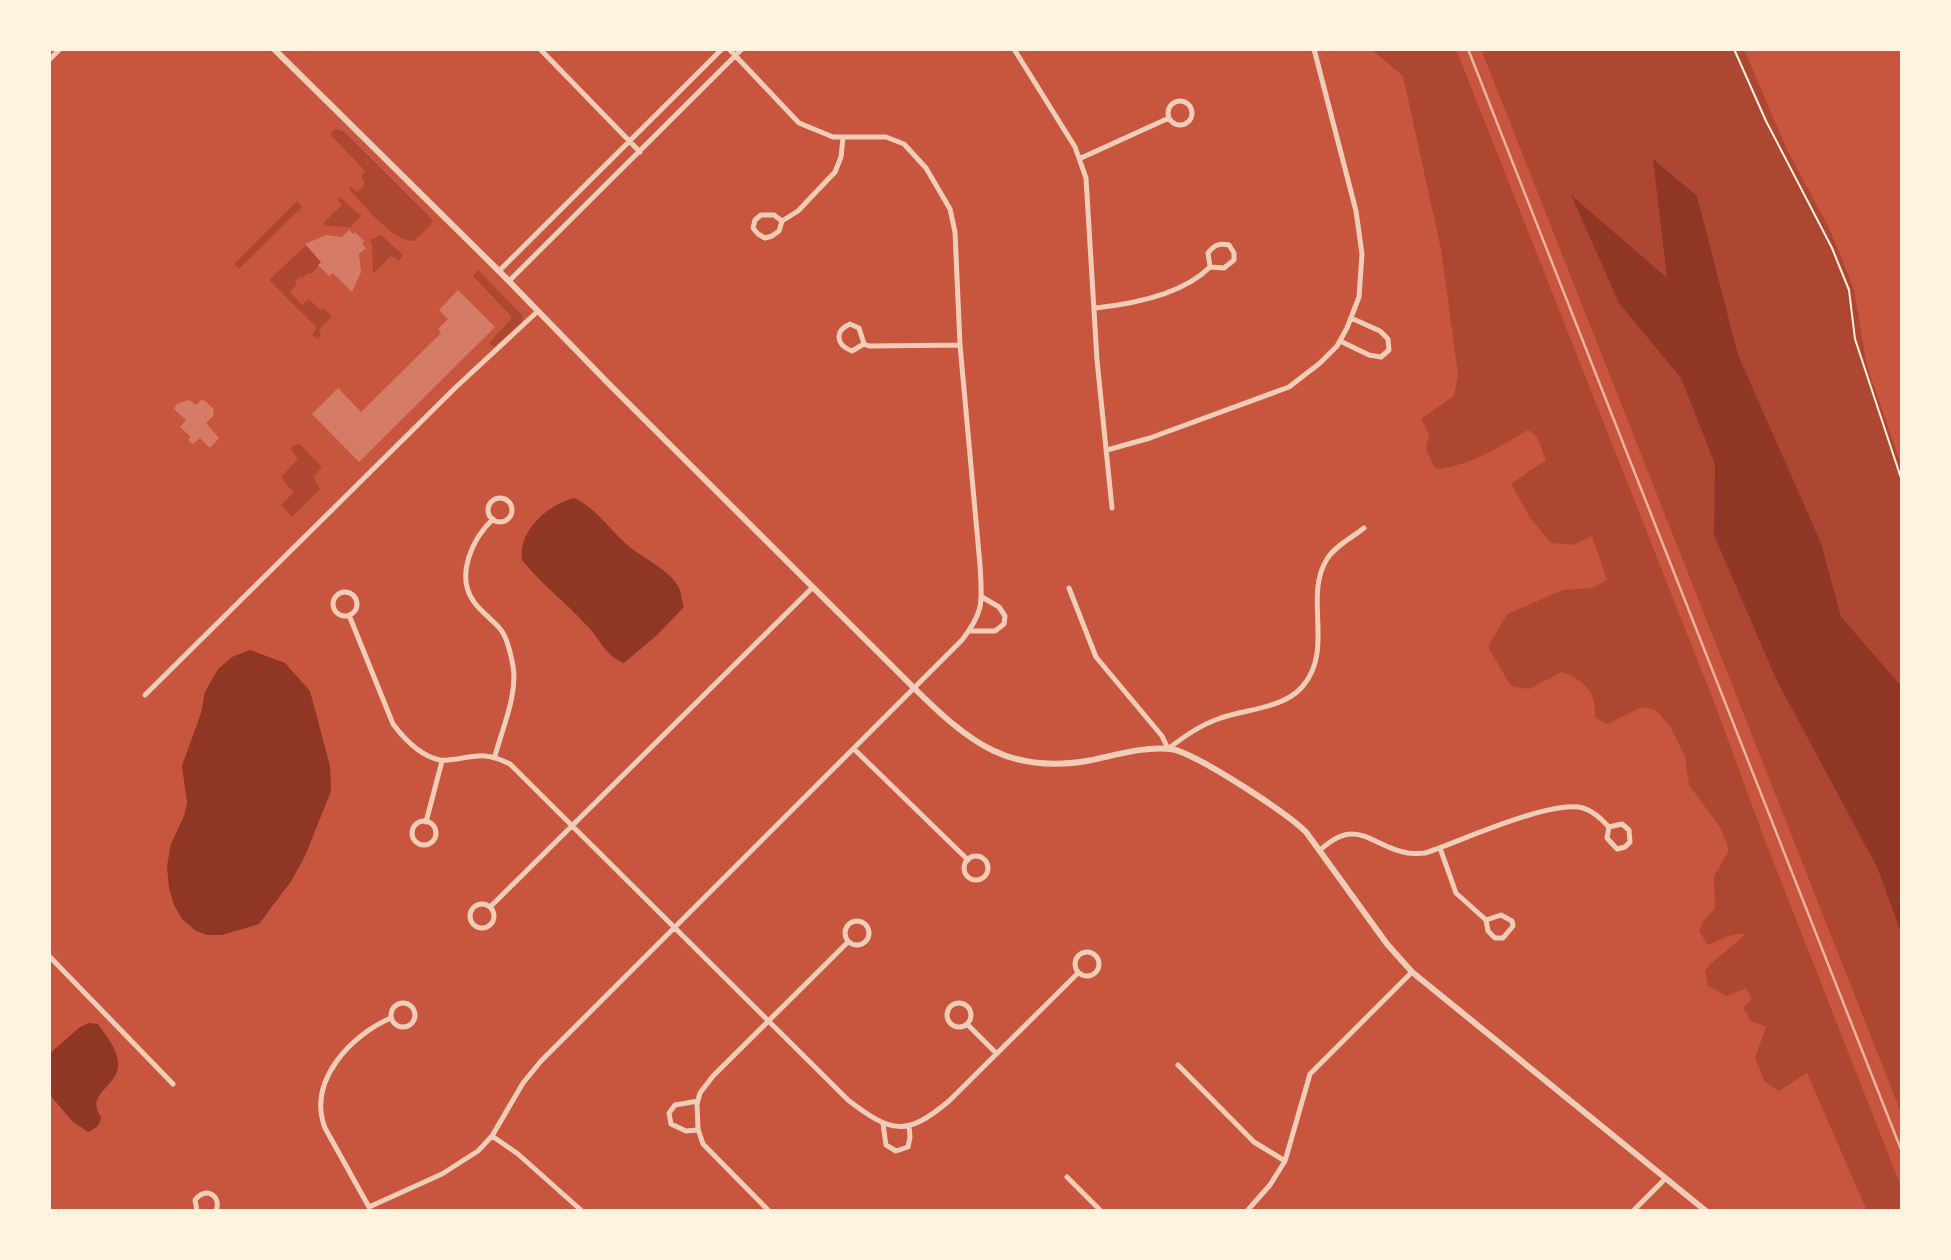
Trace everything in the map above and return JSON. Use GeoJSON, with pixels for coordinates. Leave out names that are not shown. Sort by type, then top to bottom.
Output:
{"type":"FeatureCollection","features":[{"type":"Feature","properties":{"kind":"street"},"geometry":{"type":"LineString","coordinates":[[49,60],[60,49]]}},
{"type":"Feature","properties":{"kind":"street"},"geometry":{"type":"LineString","coordinates":[[274,49],[963,734],[989,750],[1041,764],[1067,764],[1137,751],[1168,749],[1196,760],[1284,813],[1320,850],[1387,944],[1412,972],[1706,1211]]}},
{"type":"Feature","properties":{"kind":"street"},"geometry":{"type":"LineString","coordinates":[[540,49],[640,152]]}},
{"type":"Feature","properties":{"kind":"street"},"geometry":{"type":"LineString","coordinates":[[499,271],[722,49]]}},
{"type":"Feature","properties":{"kind":"street"},"geometry":{"type":"LineString","coordinates":[[363,1211],[442,1174],[478,1151],[492,1136],[523,1083],[541,1061],[914,688],[969,631],[980,611],[982,597],[960,345],[955,232],[950,209],[926,168],[904,144],[886,137],[867,135],[843,138],[816,132],[799,123],[729,49]]}},
{"type":"Feature","properties":{"kind":"street"},"geometry":{"type":"LineString","coordinates":[[509,281],[742,49]]}},
{"type":"Feature","properties":{"kind":"street"},"geometry":{"type":"LineString","coordinates":[[1014,49],[1081,158],[1089,201],[1097,360],[1112,508]]}},
{"type":"Feature","properties":{"kind":"street"},"geometry":{"type":"LineString","coordinates":[[1107,450],[1150,438],[1289,387],[1320,363],[1340,341],[1359,297],[1362,254],[1356,212],[1314,49]]}},
{"type":"Feature","properties":{"kind":"street"},"geometry":{"type":"LineString","coordinates":[[1177,102],[1185,102],[1191,107],[1191,118],[1185,124],[1175,124],[1169,118],[1169,109],[1177,102]]}},
{"type":"Feature","properties":{"kind":"street"},"geometry":{"type":"LineString","coordinates":[[1081,158],[1169,118]]}},
{"type":"Feature","properties":{"kind":"street"},"geometry":{"type":"LineString","coordinates":[[782,221],[774,215],[761,215],[755,220],[753,228],[765,238],[779,231],[782,221],[798,211],[835,172],[841,157],[843,138]]}},
{"type":"Feature","properties":{"kind":"street"},"geometry":{"type":"LineString","coordinates":[[552,218],[562,228]]}},
{"type":"Feature","properties":{"kind":"street"},"geometry":{"type":"LineString","coordinates":[[535,236],[545,246]]}},
{"type":"Feature","properties":{"kind":"street"},"geometry":{"type":"LineString","coordinates":[[1095,308],[1123,305],[1169,291],[1199,278],[1210,267],[1224,268],[1231,265],[1234,253],[1229,246],[1220,243],[1213,247],[1208,254],[1210,267]]}},
{"type":"Feature","properties":{"kind":"street"},"geometry":{"type":"LineString","coordinates":[[145,695],[455,388],[538,311]]}},
{"type":"Feature","properties":{"kind":"street"},"geometry":{"type":"LineString","coordinates":[[1340,341],[1369,355],[1381,357],[1389,350],[1388,339],[1380,331],[1351,318]]}},
{"type":"Feature","properties":{"kind":"street"},"geometry":{"type":"LineString","coordinates":[[864,344],[859,328],[850,324],[843,327],[839,333],[839,341],[844,348],[852,351],[864,344],[960,345]]}},
{"type":"Feature","properties":{"kind":"street"},"geometry":{"type":"LineString","coordinates":[[499,498],[509,502],[512,512],[508,519],[498,522],[492,519],[488,512],[491,502],[499,498]]}},
{"type":"Feature","properties":{"kind":"street"},"geometry":{"type":"LineString","coordinates":[[492,519],[474,542],[467,561],[467,571],[473,601],[502,632],[513,663],[511,696],[495,756]]}},
{"type":"Feature","properties":{"kind":"street"},"geometry":{"type":"LineString","coordinates":[[1168,749],[1185,736],[1215,720],[1261,708],[1285,699],[1301,688],[1317,661],[1320,623],[1318,590],[1321,570],[1329,555],[1364,528]]}},
{"type":"Feature","properties":{"kind":"street"},"geometry":{"type":"LineString","coordinates":[[490,907],[813,587]]}},
{"type":"Feature","properties":{"kind":"street"},"geometry":{"type":"LineString","coordinates":[[1069,588],[1096,657],[1162,736],[1168,749]]}},
{"type":"Feature","properties":{"kind":"street"},"geometry":{"type":"LineString","coordinates":[[341,592],[349,592],[356,600],[355,608],[349,615],[339,614],[334,610],[333,599],[341,592]]}},
{"type":"Feature","properties":{"kind":"street"},"geometry":{"type":"LineString","coordinates":[[969,631],[995,631],[1003,624],[1005,616],[999,607],[982,597]]}},
{"type":"Feature","properties":{"kind":"street"},"geometry":{"type":"LineString","coordinates":[[349,615],[393,724],[405,738],[420,752],[442,761],[484,754],[510,764],[767,1022],[848,1100],[883,1124],[909,1126],[926,1120],[949,1101],[1078,973]]}},
{"type":"Feature","properties":{"kind":"street"},"geometry":{"type":"LineString","coordinates":[[854,749],[968,860]]}},
{"type":"Feature","properties":{"kind":"street"},"geometry":{"type":"LineString","coordinates":[[426,821],[442,761]]}},
{"type":"Feature","properties":{"kind":"street"},"geometry":{"type":"LineString","coordinates":[[1320,850],[1337,837],[1361,834],[1408,853],[1425,853],[1566,806],[1583,808],[1597,815],[1609,827]]}},
{"type":"Feature","properties":{"kind":"street"},"geometry":{"type":"LineString","coordinates":[[426,821],[433,825],[436,836],[432,843],[422,845],[416,842],[412,832],[417,824],[426,821]]}},
{"type":"Feature","properties":{"kind":"street"},"geometry":{"type":"LineString","coordinates":[[1622,824],[1629,830],[1630,842],[1617,849],[1611,845],[1606,838],[1609,827],[1622,824]]}},
{"type":"Feature","properties":{"kind":"street"},"geometry":{"type":"LineString","coordinates":[[1440,848],[1456,894],[1486,920],[1488,932],[1495,938],[1503,938],[1513,926],[1512,921],[1501,915],[1486,920]]}},
{"type":"Feature","properties":{"kind":"street"},"geometry":{"type":"LineString","coordinates":[[978,856],[985,860],[988,868],[984,877],[974,880],[968,877],[964,867],[968,860],[978,856]]}},
{"type":"Feature","properties":{"kind":"street"},"geometry":{"type":"LineString","coordinates":[[481,904],[490,907],[494,916],[492,924],[484,929],[474,925],[471,919],[473,909],[481,904]]}},
{"type":"Feature","properties":{"kind":"street"},"geometry":{"type":"LineString","coordinates":[[855,922],[863,923],[868,930],[866,941],[858,946],[848,942],[845,936],[847,926],[855,922]]}},
{"type":"Feature","properties":{"kind":"street"},"geometry":{"type":"LineString","coordinates":[[769,1211],[703,1144],[696,1115],[700,1093],[713,1076],[848,942]]}},
{"type":"Feature","properties":{"kind":"street"},"geometry":{"type":"LineString","coordinates":[[1086,952],[1093,954],[1098,961],[1096,971],[1088,976],[1078,973],[1074,963],[1077,957],[1086,952]]}},
{"type":"Feature","properties":{"kind":"street"},"geometry":{"type":"LineString","coordinates":[[49,956],[173,1084]]}},
{"type":"Feature","properties":{"kind":"street"},"geometry":{"type":"LineString","coordinates":[[1247,1211],[1270,1185],[1285,1161],[1310,1074],[1412,972]]}},
{"type":"Feature","properties":{"kind":"street"},"geometry":{"type":"LineString","coordinates":[[399,1003],[407,1003],[414,1009],[414,1020],[407,1026],[397,1025],[391,1018],[392,1010],[399,1003]]}},
{"type":"Feature","properties":{"kind":"street"},"geometry":{"type":"LineString","coordinates":[[960,1004],[968,1007],[971,1015],[967,1024],[960,1027],[950,1024],[947,1014],[952,1006],[960,1004]]}},
{"type":"Feature","properties":{"kind":"street"},"geometry":{"type":"LineString","coordinates":[[369,1207],[324,1128],[320,1098],[323,1086],[339,1058],[372,1026],[391,1018]]}},
{"type":"Feature","properties":{"kind":"street"},"geometry":{"type":"LineString","coordinates":[[967,1024],[996,1054]]}},
{"type":"Feature","properties":{"kind":"street"},"geometry":{"type":"LineString","coordinates":[[1178,1065],[1254,1142],[1285,1161]]}},
{"type":"Feature","properties":{"kind":"street"},"geometry":{"type":"LineString","coordinates":[[698,1101],[675,1105],[669,1113],[671,1124],[686,1131],[698,1130]]}},
{"type":"Feature","properties":{"kind":"street"},"geometry":{"type":"LineString","coordinates":[[883,1124],[886,1145],[896,1152],[908,1147],[911,1137],[909,1126]]}},
{"type":"Feature","properties":{"kind":"street"},"geometry":{"type":"LineString","coordinates":[[492,1136],[519,1154],[582,1211]]}},
{"type":"Feature","properties":{"kind":"street"},"geometry":{"type":"LineString","coordinates":[[1067,1177],[1101,1211]]}},
{"type":"Feature","properties":{"kind":"street"},"geometry":{"type":"LineString","coordinates":[[1633,1211],[1666,1178]]}},
{"type":"Feature","properties":{"kind":"street"},"geometry":{"type":"LineString","coordinates":[[197,1211],[195,1200],[199,1194],[205,1192],[217,1198],[216,1211]]}},
{"type":"Feature","properties":{"kind":"path"},"geometry":{"type":"LineString","coordinates":[[1734,49],[1772,133],[1832,248],[1849,290],[1854,339],[1902,481]]}},
{"type":"Feature","properties":{"kind":"shaded area"},"geometry":{"type":"Polygon","coordinates":[[[1371,49],[1456,49],[1716,707],[1764,838],[1902,1189],[1902,1211],[1867,1211],[1807,1073],[1779,1091],[1765,1082],[1755,1058],[1766,1027],[1751,1021],[1743,1008],[1752,999],[1746,988],[1727,996],[1708,986],[1705,971],[1746,933],[1728,936],[1708,945],[1699,931],[1704,920],[1715,908],[1714,876],[1729,850],[1720,827],[1689,785],[1685,756],[1671,728],[1656,710],[1642,707],[1607,724],[1595,717],[1594,700],[1588,688],[1562,672],[1529,689],[1511,686],[1488,647],[1507,614],[1563,590],[1592,588],[1607,580],[1592,536],[1573,545],[1551,543],[1531,519],[1511,484],[1546,460],[1537,437],[1528,430],[1483,455],[1447,467],[1435,469],[1426,449],[1429,435],[1421,419],[1454,396],[1458,374],[1441,249],[1403,76],[1371,49]]]}},
{"type":"Feature","properties":{"kind":"shaded area"},"geometry":{"type":"Polygon","coordinates":[[[1481,49],[1744,49],[1786,148],[1827,224],[1843,261],[1854,290],[1867,366],[1902,467],[1902,1115],[1481,49]]]}},
{"type":"Feature","properties":{"kind":"shaded area"},"geometry":{"type":"Polygon","coordinates":[[[335,129],[343,131],[432,219],[431,225],[414,241],[397,236],[388,229],[350,190],[350,186],[357,192],[365,184],[361,176],[365,171],[330,134],[335,129]]]}},
{"type":"Feature","properties":{"kind":"shaded area"},"geometry":{"type":"Polygon","coordinates":[[[1653,159],[1697,196],[1738,355],[1821,543],[1841,617],[1902,687],[1902,936],[1878,869],[1776,679],[1714,535],[1715,464],[1681,378],[1619,303],[1571,195],[1667,278],[1653,159]]]}},
{"type":"Feature","properties":{"kind":"shaded area"},"geometry":{"type":"Polygon","coordinates":[[[340,197],[361,216],[351,227],[326,226],[323,223],[342,205],[337,199],[340,197]]]}},
{"type":"Feature","properties":{"kind":"shaded area"},"geometry":{"type":"Polygon","coordinates":[[[297,201],[302,207],[239,269],[234,264],[297,201]]]}},
{"type":"Feature","properties":{"kind":"shaded area"},"geometry":{"type":"Polygon","coordinates":[[[381,235],[403,255],[399,261],[391,255],[373,274],[372,243],[369,240],[381,235]]]}},
{"type":"Feature","properties":{"kind":"shaded area"},"geometry":{"type":"Polygon","coordinates":[[[306,245],[321,262],[312,274],[308,273],[295,281],[297,284],[290,292],[302,305],[309,299],[320,310],[323,308],[332,316],[319,330],[321,334],[318,339],[312,335],[317,328],[269,280],[306,245]]]}},
{"type":"Feature","properties":{"kind":"shaded area"},"geometry":{"type":"Polygon","coordinates":[[[478,270],[523,316],[521,323],[494,347],[489,343],[511,316],[473,276],[478,270]]]}},
{"type":"Feature","properties":{"kind":"shaded area"},"geometry":{"type":"Polygon","coordinates":[[[297,444],[322,467],[313,477],[320,489],[292,517],[281,505],[295,491],[291,490],[281,477],[298,459],[291,450],[292,446],[297,444]]]}},
{"type":"Feature","properties":{"kind":"shaded area"},"geometry":{"type":"Polygon","coordinates":[[[574,498],[597,514],[631,548],[665,572],[680,590],[684,606],[682,609],[624,663],[608,652],[581,619],[522,560],[525,539],[537,520],[554,506],[574,498]]]}},
{"type":"Feature","properties":{"kind":"shaded area"},"geometry":{"type":"Polygon","coordinates":[[[250,650],[285,663],[310,691],[330,766],[331,791],[305,856],[292,880],[259,924],[222,935],[207,935],[196,931],[182,919],[169,888],[167,866],[171,844],[187,803],[182,766],[201,713],[205,692],[218,669],[232,657],[250,650]]]}},
{"type":"Feature","properties":{"kind":"shaded area"},"geometry":{"type":"Polygon","coordinates":[[[89,1023],[98,1024],[114,1048],[118,1064],[117,1072],[97,1102],[100,1123],[88,1132],[72,1121],[49,1094],[49,1054],[80,1027],[89,1023]]]}},
{"type":"Feature","properties":{"kind":"building"},"geometry":{"type":"Polygon","coordinates":[[[349,230],[364,241],[362,244],[366,248],[359,254],[361,272],[352,292],[333,273],[329,276],[318,265],[321,262],[305,244],[326,235],[342,237],[349,230]]]}},
{"type":"Feature","properties":{"kind":"building"},"geometry":{"type":"Polygon","coordinates":[[[458,290],[495,327],[359,462],[312,414],[338,388],[361,412],[441,333],[438,329],[448,319],[439,310],[458,290]]]}},
{"type":"Feature","properties":{"kind":"building"},"geometry":{"type":"Polygon","coordinates":[[[189,400],[196,405],[201,400],[205,401],[214,409],[213,416],[206,423],[219,438],[210,448],[200,438],[193,444],[188,440],[191,437],[180,427],[186,420],[174,409],[177,404],[189,400]]]}},
{"type":"Feature","properties":{"kind":"railway"},"geometry":{"type":"LineString","coordinates":[[1468,49],[1902,1152]]}}]}
